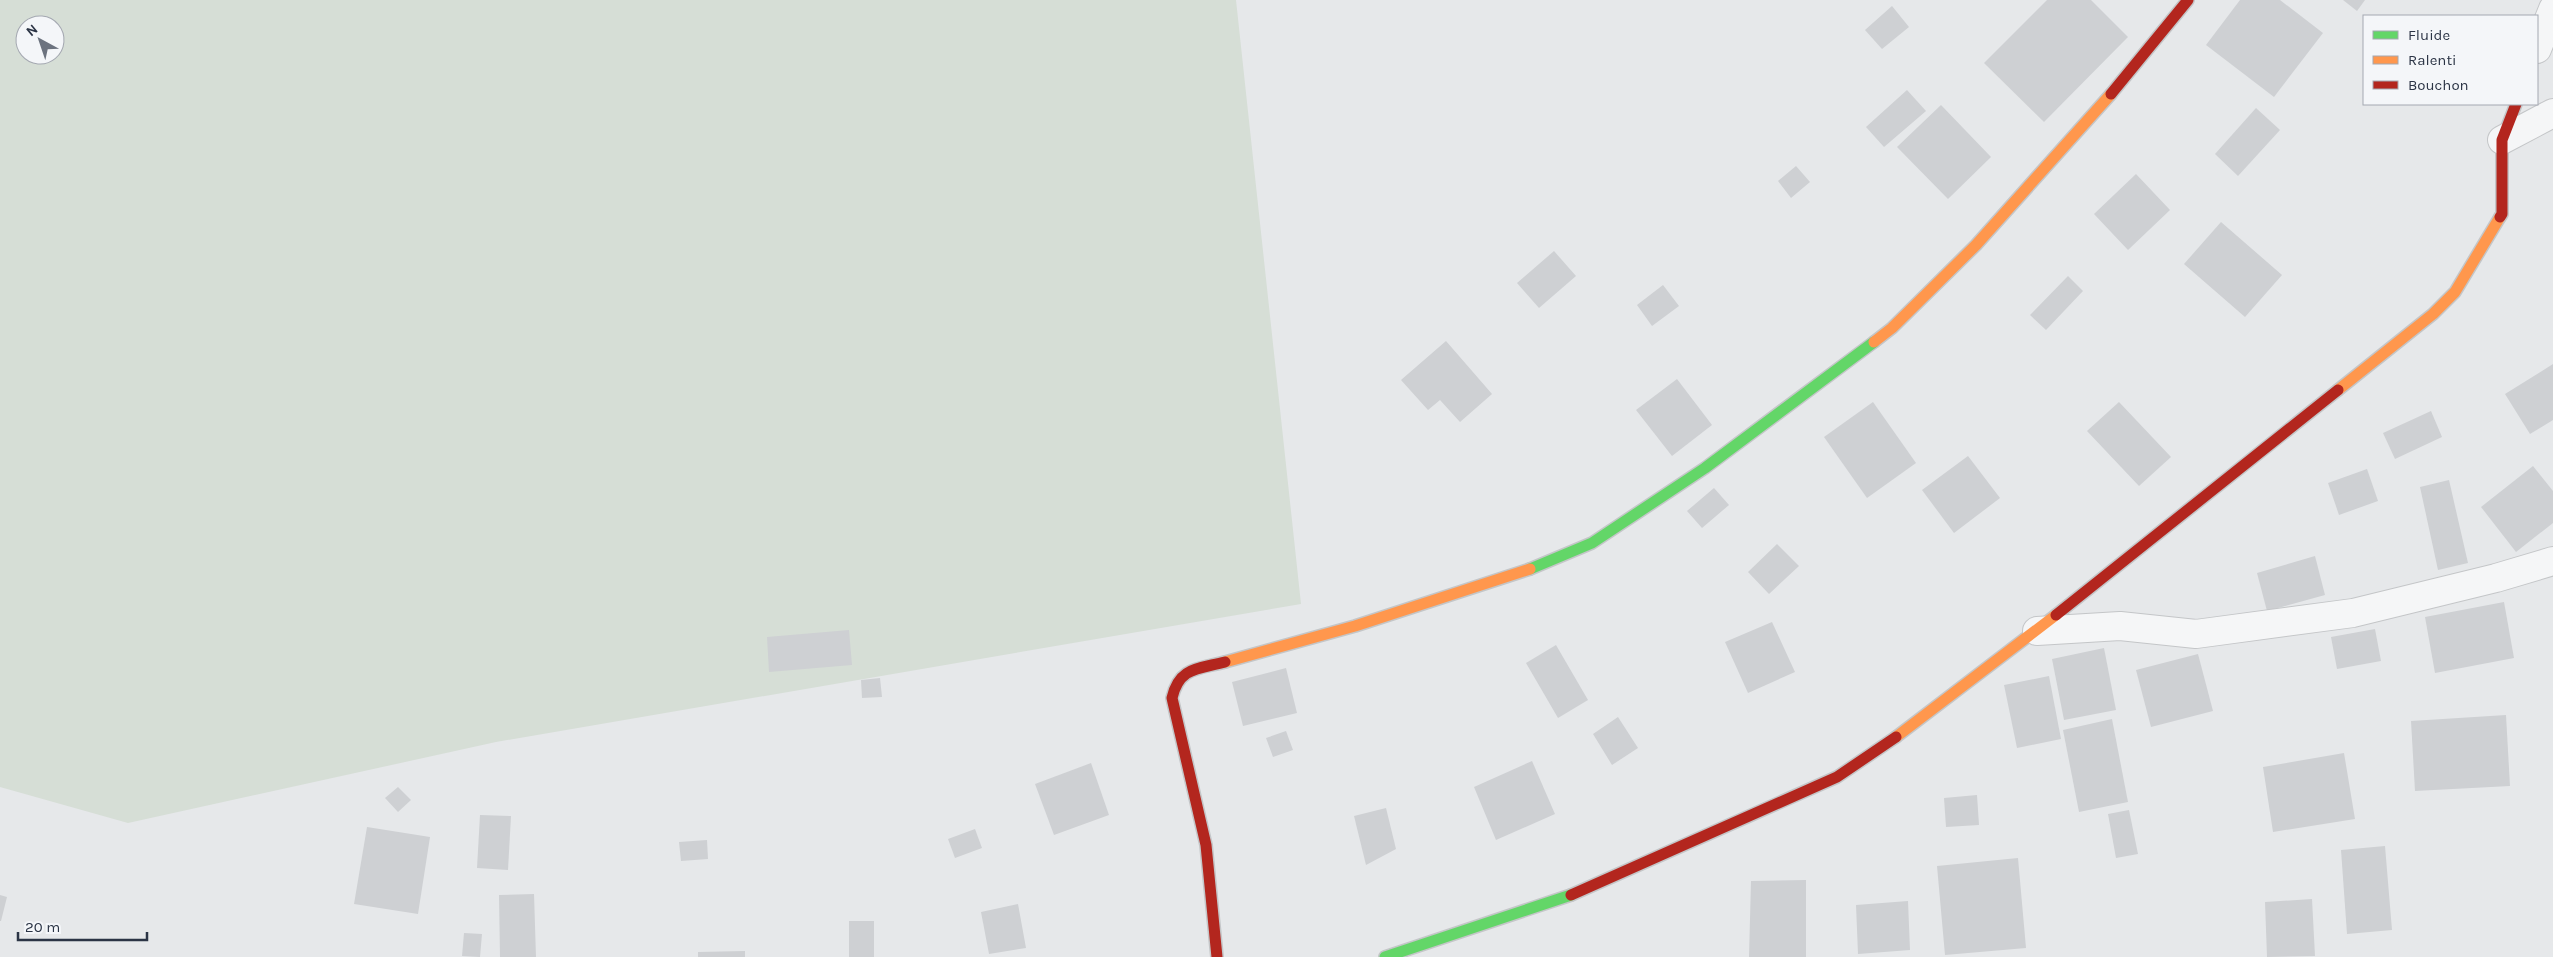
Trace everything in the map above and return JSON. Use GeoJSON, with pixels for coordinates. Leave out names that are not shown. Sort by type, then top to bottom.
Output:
{"type":"FeatureCollection","features":[{"type":"Feature","properties":{"kind":"street"},"geometry":{"type":"LineString","coordinates":[[1217,957],[1206,845],[1172,698],[1174,684],[1184,673],[1355,626],[1473,589],[1557,559],[1592,543],[1697,473],[1795,403],[1892,328],[1976,245],[2045,169],[2118,87],[2188,0]]}},
{"type":"Feature","properties":{"kind":"street"},"geometry":{"type":"LineString","coordinates":[[2538,45],[2548,9]]}},
{"type":"Feature","properties":{"kind":"street"},"geometry":{"type":"LineString","coordinates":[[1386,957],[1563,898],[1837,777],[1887,744],[2037,631],[2434,314],[2455,292],[2502,214],[2502,140],[2516,105]]}},
{"type":"Feature","properties":{"kind":"street"},"geometry":{"type":"LineString","coordinates":[[2502,140],[2553,114]]}},
{"type":"Feature","properties":{"kind":"street"},"geometry":{"type":"LineString","coordinates":[[2037,631],[2120,626],[2196,634],[2206,633],[2353,613],[2553,562]]}},
{"type":"Feature","properties":{"kind":"shaded area"},"geometry":{"type":"Polygon","coordinates":[[[0,0],[1236,0],[1301,604],[496,742],[128,823],[0,787],[0,0]]]}},
{"type":"Feature","properties":{"kind":"building"},"geometry":{"type":"Polygon","coordinates":[[[2047,0],[2091,0],[2128,37],[2044,122],[1984,63],[2047,0]]]}},
{"type":"Feature","properties":{"kind":"building"},"geometry":{"type":"Polygon","coordinates":[[[2240,0],[2280,0],[2323,33],[2274,97],[2206,45],[2240,0]]]}},
{"type":"Feature","properties":{"kind":"building"},"geometry":{"type":"Polygon","coordinates":[[[2343,0],[2365,0],[2357,11],[2343,0]]]}},
{"type":"Feature","properties":{"kind":"building"},"geometry":{"type":"Polygon","coordinates":[[[1892,6],[1909,27],[1882,49],[1865,30],[1892,6]]]}},
{"type":"Feature","properties":{"kind":"building"},"geometry":{"type":"Polygon","coordinates":[[[1907,90],[1926,111],[1884,147],[1866,127],[1907,90]]]}},
{"type":"Feature","properties":{"kind":"building"},"geometry":{"type":"Polygon","coordinates":[[[1941,105],[1991,157],[1948,199],[1897,147],[1941,105]]]}},
{"type":"Feature","properties":{"kind":"building"},"geometry":{"type":"Polygon","coordinates":[[[2256,108],[2280,130],[2238,176],[2215,154],[2256,108]]]}},
{"type":"Feature","properties":{"kind":"building"},"geometry":{"type":"Polygon","coordinates":[[[1796,166],[1810,182],[1791,198],[1778,181],[1796,166]]]}},
{"type":"Feature","properties":{"kind":"building"},"geometry":{"type":"Polygon","coordinates":[[[2136,174],[2170,210],[2128,250],[2094,214],[2136,174]]]}},
{"type":"Feature","properties":{"kind":"building"},"geometry":{"type":"Polygon","coordinates":[[[2221,222],[2282,275],[2245,317],[2184,264],[2221,222]]]}},
{"type":"Feature","properties":{"kind":"building"},"geometry":{"type":"Polygon","coordinates":[[[1554,251],[1576,276],[1539,308],[1517,283],[1554,251]]]}},
{"type":"Feature","properties":{"kind":"building"},"geometry":{"type":"Polygon","coordinates":[[[2068,276],[2083,291],[2046,330],[2030,315],[2068,276]]]}},
{"type":"Feature","properties":{"kind":"building"},"geometry":{"type":"Polygon","coordinates":[[[1663,285],[1679,306],[1652,326],[1637,305],[1663,285]]]}},
{"type":"Feature","properties":{"kind":"building"},"geometry":{"type":"Polygon","coordinates":[[[1446,341],[1492,394],[1460,422],[1440,400],[1428,410],[1401,380],[1446,341]]]}},
{"type":"Feature","properties":{"kind":"building"},"geometry":{"type":"Polygon","coordinates":[[[2553,364],[2553,420],[2530,434],[2505,394],[2553,364]]]}},
{"type":"Feature","properties":{"kind":"building"},"geometry":{"type":"Polygon","coordinates":[[[1677,379],[1712,425],[1672,456],[1636,410],[1677,379]]]}},
{"type":"Feature","properties":{"kind":"building"},"geometry":{"type":"Polygon","coordinates":[[[1873,402],[1916,463],[1867,498],[1824,437],[1873,402]]]}},
{"type":"Feature","properties":{"kind":"building"},"geometry":{"type":"Polygon","coordinates":[[[2119,402],[2171,457],[2139,486],[2087,431],[2119,402]]]}},
{"type":"Feature","properties":{"kind":"building"},"geometry":{"type":"Polygon","coordinates":[[[2431,411],[2442,437],[2395,459],[2383,433],[2431,411]]]}},
{"type":"Feature","properties":{"kind":"building"},"geometry":{"type":"Polygon","coordinates":[[[1968,456],[2000,498],[1954,533],[1922,490],[1968,456]]]}},
{"type":"Feature","properties":{"kind":"building"},"geometry":{"type":"Polygon","coordinates":[[[2533,466],[2553,491],[2553,523],[2516,552],[2481,507],[2533,466]]]}},
{"type":"Feature","properties":{"kind":"building"},"geometry":{"type":"Polygon","coordinates":[[[2367,469],[2378,501],[2339,515],[2328,483],[2367,469]]]}},
{"type":"Feature","properties":{"kind":"building"},"geometry":{"type":"Polygon","coordinates":[[[2449,480],[2468,563],[2438,570],[2420,487],[2449,480]]]}},
{"type":"Feature","properties":{"kind":"building"},"geometry":{"type":"Polygon","coordinates":[[[1714,488],[1729,505],[1702,528],[1687,511],[1714,488]]]}},
{"type":"Feature","properties":{"kind":"building"},"geometry":{"type":"Polygon","coordinates":[[[1777,544],[1799,566],[1769,594],[1748,572],[1777,544]]]}},
{"type":"Feature","properties":{"kind":"building"},"geometry":{"type":"Polygon","coordinates":[[[2315,556],[2325,595],[2267,611],[2257,573],[2315,556]]]}},
{"type":"Feature","properties":{"kind":"building"},"geometry":{"type":"Polygon","coordinates":[[[2504,602],[2514,658],[2435,673],[2425,617],[2504,602]]]}},
{"type":"Feature","properties":{"kind":"building"},"geometry":{"type":"Polygon","coordinates":[[[1772,622],[1795,672],[1748,693],[1725,642],[1772,622]]]}},
{"type":"Feature","properties":{"kind":"building"},"geometry":{"type":"Polygon","coordinates":[[[2375,629],[2381,661],[2337,669],[2331,637],[2375,629]]]}},
{"type":"Feature","properties":{"kind":"building"},"geometry":{"type":"Polygon","coordinates":[[[849,630],[852,665],[769,672],[767,637],[849,630]]]}},
{"type":"Feature","properties":{"kind":"building"},"geometry":{"type":"Polygon","coordinates":[[[1556,645],[1588,700],[1558,718],[1526,663],[1556,645]]]}},
{"type":"Feature","properties":{"kind":"building"},"geometry":{"type":"Polygon","coordinates":[[[2104,648],[2116,710],[2064,720],[2052,659],[2104,648]]]}},
{"type":"Feature","properties":{"kind":"building"},"geometry":{"type":"Polygon","coordinates":[[[2198,654],[2213,711],[2151,727],[2136,670],[2198,654]]]}},
{"type":"Feature","properties":{"kind":"building"},"geometry":{"type":"Polygon","coordinates":[[[1286,668],[1297,713],[1243,726],[1232,682],[1286,668]]]}},
{"type":"Feature","properties":{"kind":"building"},"geometry":{"type":"Polygon","coordinates":[[[2049,676],[2061,739],[2017,748],[2004,685],[2049,676]]]}},
{"type":"Feature","properties":{"kind":"building"},"geometry":{"type":"Polygon","coordinates":[[[880,678],[882,697],[862,698],[861,680],[880,678]]]}},
{"type":"Feature","properties":{"kind":"building"},"geometry":{"type":"Polygon","coordinates":[[[2506,715],[2510,786],[2415,791],[2411,721],[2506,715]]]}},
{"type":"Feature","properties":{"kind":"building"},"geometry":{"type":"Polygon","coordinates":[[[1618,717],[1638,748],[1612,765],[1593,734],[1618,717]]]}},
{"type":"Feature","properties":{"kind":"building"},"geometry":{"type":"Polygon","coordinates":[[[2112,719],[2128,802],[2079,812],[2063,730],[2112,719]]]}},
{"type":"Feature","properties":{"kind":"building"},"geometry":{"type":"Polygon","coordinates":[[[1286,731],[1293,750],[1273,757],[1266,738],[1286,731]]]}},
{"type":"Feature","properties":{"kind":"building"},"geometry":{"type":"Polygon","coordinates":[[[2344,753],[2355,819],[2273,832],[2263,767],[2344,753]]]}},
{"type":"Feature","properties":{"kind":"building"},"geometry":{"type":"Polygon","coordinates":[[[1532,761],[1555,814],[1496,840],[1474,787],[1532,761]]]}},
{"type":"Feature","properties":{"kind":"building"},"geometry":{"type":"Polygon","coordinates":[[[1091,763],[1109,815],[1054,835],[1035,784],[1091,763]]]}},
{"type":"Feature","properties":{"kind":"building"},"geometry":{"type":"Polygon","coordinates":[[[398,787],[411,800],[398,812],[385,798],[398,787]]]}},
{"type":"Feature","properties":{"kind":"building"},"geometry":{"type":"Polygon","coordinates":[[[1977,795],[1979,825],[1946,827],[1944,798],[1977,795]]]}},
{"type":"Feature","properties":{"kind":"building"},"geometry":{"type":"Polygon","coordinates":[[[1386,808],[1396,849],[1366,865],[1354,816],[1386,808]]]}},
{"type":"Feature","properties":{"kind":"building"},"geometry":{"type":"Polygon","coordinates":[[[2129,810],[2138,854],[2116,858],[2108,814],[2129,810]]]}},
{"type":"Feature","properties":{"kind":"building"},"geometry":{"type":"Polygon","coordinates":[[[480,815],[511,816],[508,870],[477,868],[480,815]]]}},
{"type":"Feature","properties":{"kind":"building"},"geometry":{"type":"Polygon","coordinates":[[[367,827],[430,837],[418,914],[354,904],[367,827]]]}},
{"type":"Feature","properties":{"kind":"building"},"geometry":{"type":"Polygon","coordinates":[[[975,829],[982,848],[955,858],[948,839],[975,829]]]}},
{"type":"Feature","properties":{"kind":"building"},"geometry":{"type":"Polygon","coordinates":[[[707,840],[708,859],[681,861],[679,842],[707,840]]]}},
{"type":"Feature","properties":{"kind":"building"},"geometry":{"type":"Polygon","coordinates":[[[2385,846],[2392,930],[2347,934],[2341,850],[2385,846]]]}},
{"type":"Feature","properties":{"kind":"building"},"geometry":{"type":"Polygon","coordinates":[[[2018,858],[2026,948],[1945,955],[1937,866],[2018,858]]]}},
{"type":"Feature","properties":{"kind":"building"},"geometry":{"type":"Polygon","coordinates":[[[1806,880],[1806,957],[1749,957],[1751,881],[1806,880]]]}},
{"type":"Feature","properties":{"kind":"building"},"geometry":{"type":"Polygon","coordinates":[[[534,894],[536,957],[500,957],[499,895],[534,894]]]}},
{"type":"Feature","properties":{"kind":"building"},"geometry":{"type":"Polygon","coordinates":[[[0,895],[7,897],[1,921],[0,921],[0,895]]]}},
{"type":"Feature","properties":{"kind":"building"},"geometry":{"type":"Polygon","coordinates":[[[2312,899],[2315,956],[2267,957],[2265,902],[2312,899]]]}},
{"type":"Feature","properties":{"kind":"building"},"geometry":{"type":"Polygon","coordinates":[[[1908,901],[1910,950],[1858,954],[1856,905],[1908,901]]]}},
{"type":"Feature","properties":{"kind":"building"},"geometry":{"type":"Polygon","coordinates":[[[1018,904],[1026,948],[989,954],[981,912],[1018,904]]]}},
{"type":"Feature","properties":{"kind":"building"},"geometry":{"type":"Polygon","coordinates":[[[849,921],[874,921],[874,957],[849,957],[849,921]]]}},
{"type":"Feature","properties":{"kind":"building"},"geometry":{"type":"Polygon","coordinates":[[[464,933],[482,934],[480,957],[462,956],[464,933]]]}},
{"type":"Feature","properties":{"kind":"building"},"geometry":{"type":"Polygon","coordinates":[[[745,951],[745,957],[698,957],[698,952],[745,951]]]}},
{"type":"Feature","properties":{"kind":"traffic: fast"},"geometry":{"type":"LineString","coordinates":[[1530,569],[1592,543],[1705,468],[1874,342]]}},
{"type":"Feature","properties":{"kind":"traffic: fast"},"geometry":{"type":"LineString","coordinates":[[1385,957],[1571,895]]}},
{"type":"Feature","properties":{"kind":"traffic: slow"},"geometry":{"type":"LineString","coordinates":[[1874,342],[1892,328],[1976,245],[2111,94]]}},
{"type":"Feature","properties":{"kind":"traffic: slow"},"geometry":{"type":"LineString","coordinates":[[2338,390],[2433,314],[2455,292],[2500,217]]}},
{"type":"Feature","properties":{"kind":"traffic: slow"},"geometry":{"type":"LineString","coordinates":[[1225,662],[1355,626],[1530,569]]}},
{"type":"Feature","properties":{"kind":"traffic: slow"},"geometry":{"type":"LineString","coordinates":[[1896,737],[2056,615]]}},
{"type":"Feature","properties":{"kind":"traffic: jam"},"geometry":{"type":"LineString","coordinates":[[2111,94],[2188,0]]}},
{"type":"Feature","properties":{"kind":"traffic: jam"},"geometry":{"type":"LineString","coordinates":[[2500,217],[2502,214],[2502,140],[2516,105]]}},
{"type":"Feature","properties":{"kind":"traffic: jam"},"geometry":{"type":"LineString","coordinates":[[2056,615],[2338,390]]}},
{"type":"Feature","properties":{"kind":"traffic: jam"},"geometry":{"type":"LineString","coordinates":[[1217,957],[1206,845],[1172,698],[1179,680],[1185,675],[1198,668],[1225,662]]}},
{"type":"Feature","properties":{"kind":"traffic: jam"},"geometry":{"type":"LineString","coordinates":[[1571,895],[1837,777],[1896,737]]}}]}
